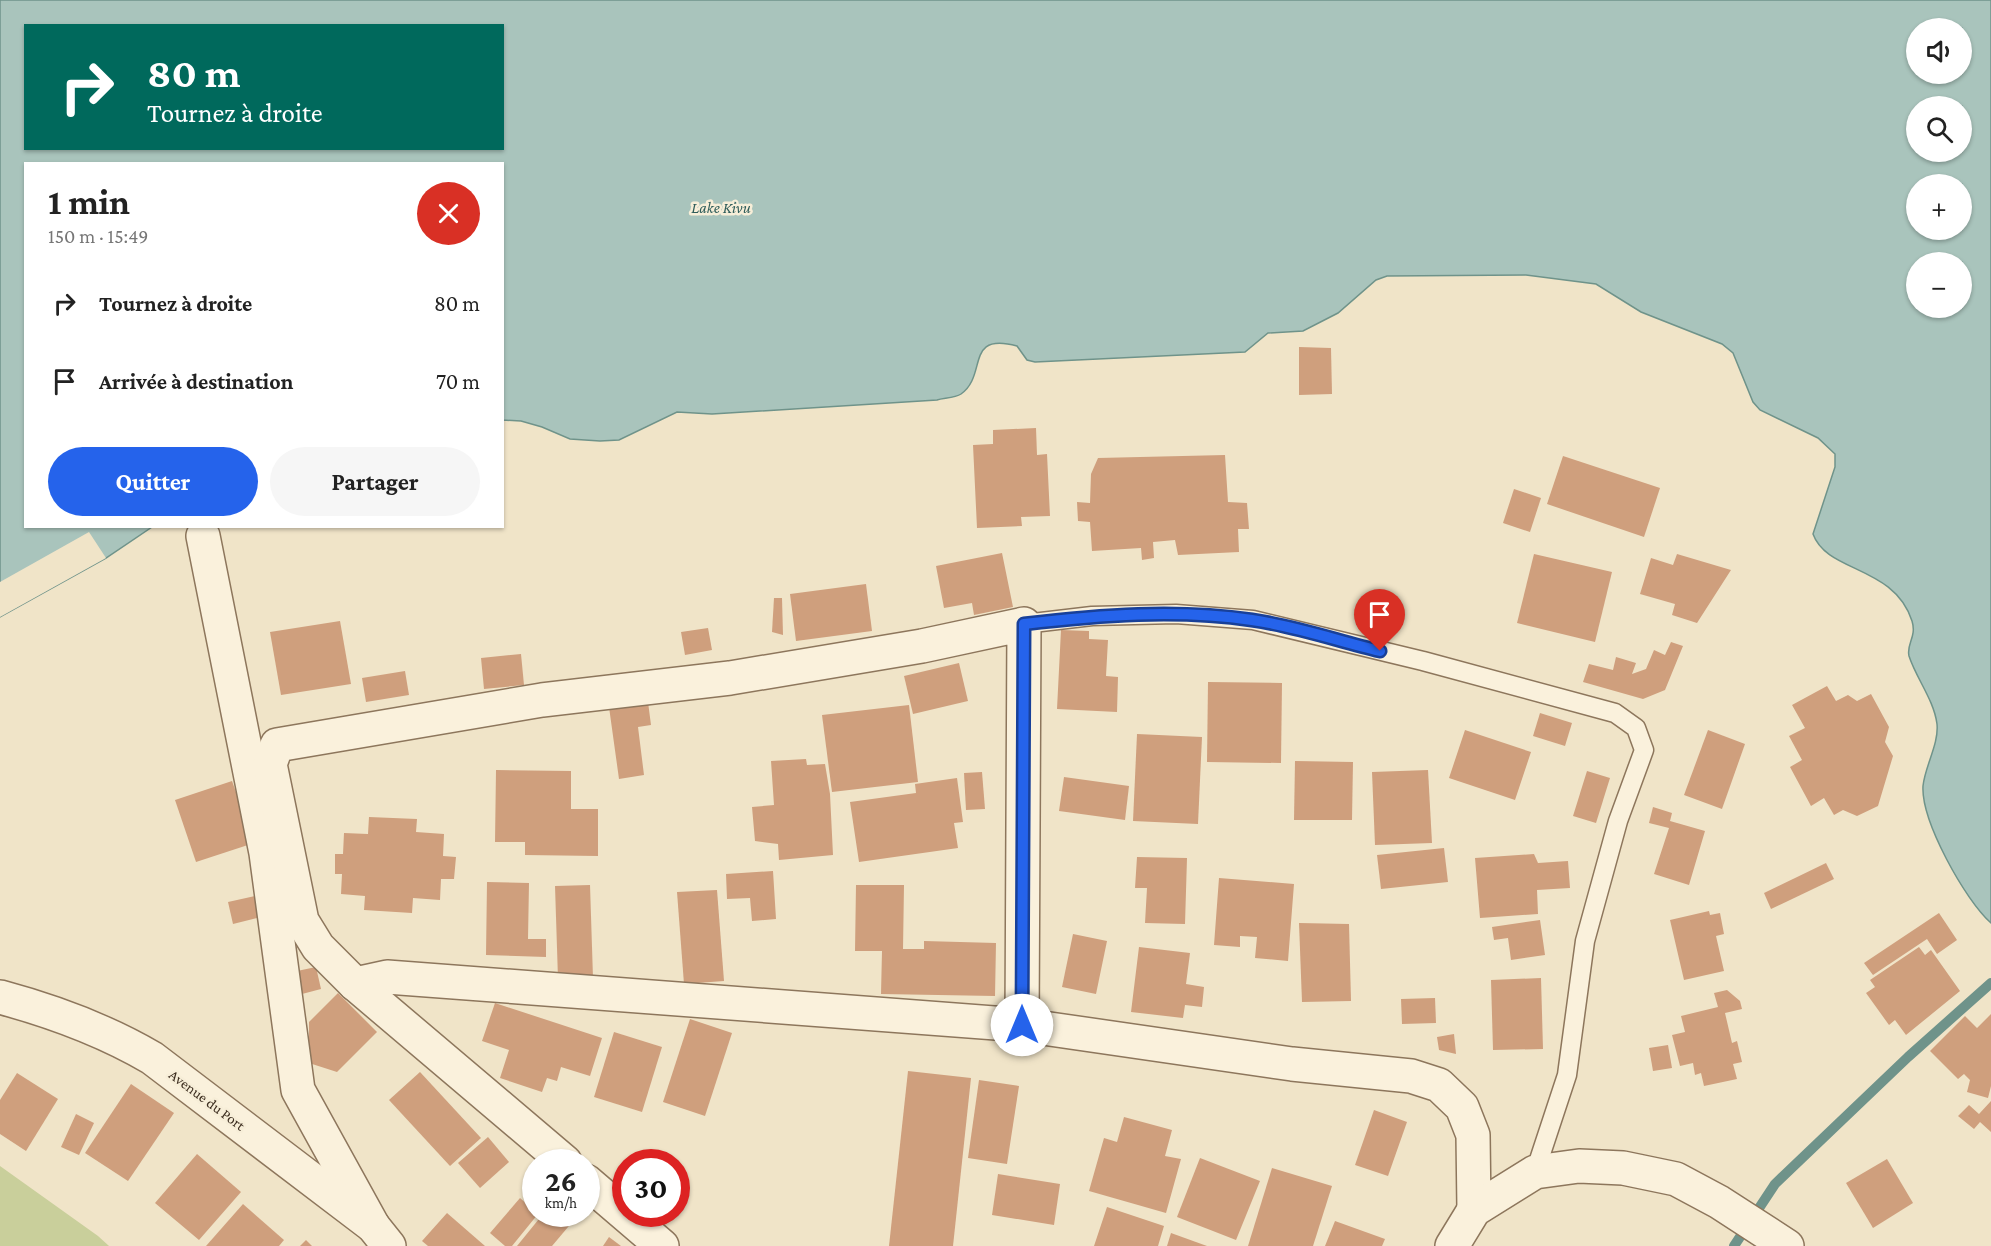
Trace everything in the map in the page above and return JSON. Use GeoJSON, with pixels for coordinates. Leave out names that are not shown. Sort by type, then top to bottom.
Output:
{"type":"FeatureCollection","features":[{"type":"Feature","properties":{"kind":"street"},"geometry":{"type":"LineString","coordinates":[[203,536],[266,853],[298,1090],[381,1236]]}},
{"type":"Feature","properties":{"kind":"street"},"geometry":{"type":"LineString","coordinates":[[549,1149],[355,984],[318,947],[302,921],[270,764],[277,745],[542,700],[730,678],[922,645],[1024,624],[1022,1025]]}},
{"type":"Feature","properties":{"kind":"street"},"geometry":{"type":"LineString","coordinates":[[355,984],[387,977],[1022,1025],[1292,1064],[1411,1076],[1439,1085],[1462,1107],[1473,1135],[1474,1210]]}},
{"type":"Feature","properties":{"kind":"street","name":"Avenue du Port"},"geometry":{"type":"LineString","coordinates":[[0,997],[95,1030],[124,1042],[152,1058],[381,1236]]}},
{"type":"Feature","properties":{"kind":"street"},"geometry":{"type":"LineString","coordinates":[[1452,1246],[1474,1210],[1535,1172],[1579,1166],[1623,1168],[1676,1179],[1719,1202],[1787,1246]]}},
{"type":"Feature","properties":{"kind":"street"},"geometry":{"type":"LineString","coordinates":[[600,1193],[662,1246]]}},
{"type":"Feature","properties":{"kind":"lane"},"geometry":{"type":"LineString","coordinates":[[1024,624],[1092,616],[1176,614],[1252,620],[1423,661],[1615,713],[1636,728],[1644,750],[1618,821],[1585,941],[1567,1075],[1535,1172]]}},
{"type":"Feature","properties":{"kind":"green space"},"geometry":{"type":"Polygon","coordinates":[[[0,1166],[98,1236],[109,1246],[0,1246],[0,1166]]]}},
{"type":"Feature","properties":{"kind":"water","name":"Lake Kivu"},"geometry":{"type":"Polygon","coordinates":[[[0,0],[1991,0],[1991,923],[1969,897],[1946,859],[1924,801],[1923,786],[1936,739],[1937,724],[1929,698],[1908,652],[1913,632],[1912,621],[1903,603],[1891,589],[1832,556],[1821,547],[1813,534],[1835,467],[1835,454],[1818,438],[1760,410],[1753,402],[1733,353],[1722,344],[1641,312],[1596,284],[1526,275],[1387,276],[1376,280],[1338,313],[1303,331],[1268,333],[1245,352],[1035,362],[1027,360],[1017,346],[1000,343],[990,345],[983,350],[969,386],[961,394],[953,397],[937,400],[712,414],[677,412],[619,440],[570,439],[542,427],[521,421],[504,420],[504,162],[24,162],[24,528],[151,528],[106,558],[0,617],[0,0]]]}},
{"type":"Feature","properties":{"kind":"pier"},"geometry":{"type":"Polygon","coordinates":[[[89,532],[106,558],[0,617],[0,582],[89,532]]]}},
{"type":"Feature","properties":{"kind":"building"},"geometry":{"type":"Polygon","coordinates":[[[1299,347],[1331,348],[1332,394],[1299,395],[1299,347]]]}},
{"type":"Feature","properties":{"kind":"building"},"geometry":{"type":"Polygon","coordinates":[[[1036,428],[1037,455],[1047,454],[1050,516],[1021,517],[1022,526],[977,528],[973,445],[993,444],[993,430],[1036,428]]]}},
{"type":"Feature","properties":{"kind":"building"},"geometry":{"type":"Polygon","coordinates":[[[1225,455],[1228,502],[1247,503],[1249,529],[1238,529],[1239,552],[1178,555],[1175,540],[1153,542],[1154,558],[1142,560],[1141,548],[1092,551],[1090,522],[1078,521],[1077,502],[1090,503],[1091,474],[1098,458],[1225,455]]]}},
{"type":"Feature","properties":{"kind":"building"},"geometry":{"type":"Polygon","coordinates":[[[1563,456],[1660,488],[1644,537],[1547,504],[1563,456]]]}},
{"type":"Feature","properties":{"kind":"building"},"geometry":{"type":"Polygon","coordinates":[[[1514,489],[1541,498],[1530,532],[1503,523],[1514,489]]]}},
{"type":"Feature","properties":{"kind":"building"},"geometry":{"type":"Polygon","coordinates":[[[1002,553],[1013,607],[974,615],[972,603],[944,608],[936,566],[1002,553]]]}},
{"type":"Feature","properties":{"kind":"building"},"geometry":{"type":"Polygon","coordinates":[[[1534,554],[1612,572],[1595,642],[1517,623],[1534,554]]]}},
{"type":"Feature","properties":{"kind":"building"},"geometry":{"type":"Polygon","coordinates":[[[1677,554],[1731,570],[1697,623],[1672,615],[1675,604],[1640,594],[1651,558],[1673,565],[1677,554]]]}},
{"type":"Feature","properties":{"kind":"building"},"geometry":{"type":"Polygon","coordinates":[[[866,584],[872,631],[796,641],[790,594],[866,584]]]}},
{"type":"Feature","properties":{"kind":"building"},"geometry":{"type":"Polygon","coordinates":[[[774,598],[782,598],[783,635],[772,632],[774,598]]]}},
{"type":"Feature","properties":{"kind":"building"},"geometry":{"type":"Polygon","coordinates":[[[340,621],[351,684],[281,695],[270,632],[340,621]]]}},
{"type":"Feature","properties":{"kind":"building"},"geometry":{"type":"Polygon","coordinates":[[[708,628],[712,650],[685,655],[681,632],[708,628]]]}},
{"type":"Feature","properties":{"kind":"building"},"geometry":{"type":"Polygon","coordinates":[[[1061,630],[1089,631],[1089,639],[1108,640],[1106,676],[1118,677],[1117,712],[1057,709],[1061,630]]]}},
{"type":"Feature","properties":{"kind":"building"},"geometry":{"type":"Polygon","coordinates":[[[1671,642],[1683,646],[1665,690],[1643,699],[1583,682],[1589,664],[1613,670],[1616,657],[1636,663],[1632,674],[1646,669],[1654,650],[1665,655],[1671,642]]]}},
{"type":"Feature","properties":{"kind":"building"},"geometry":{"type":"Polygon","coordinates":[[[521,654],[524,685],[484,689],[481,658],[521,654]]]}},
{"type":"Feature","properties":{"kind":"building"},"geometry":{"type":"Polygon","coordinates":[[[959,663],[968,701],[913,714],[904,676],[959,663]]]}},
{"type":"Feature","properties":{"kind":"building"},"geometry":{"type":"Polygon","coordinates":[[[405,671],[409,695],[366,702],[362,678],[405,671]]]}},
{"type":"Feature","properties":{"kind":"building"},"geometry":{"type":"Polygon","coordinates":[[[1208,682],[1282,683],[1281,763],[1207,762],[1208,682]]]}},
{"type":"Feature","properties":{"kind":"building"},"geometry":{"type":"Polygon","coordinates":[[[1827,686],[1836,701],[1848,695],[1857,701],[1871,694],[1889,727],[1885,742],[1893,756],[1878,806],[1857,816],[1843,810],[1834,815],[1824,798],[1811,806],[1790,767],[1802,760],[1789,736],[1805,728],[1792,705],[1827,686]]]}},
{"type":"Feature","properties":{"kind":"building"},"geometry":{"type":"Polygon","coordinates":[[[648,702],[651,725],[638,727],[644,775],[619,779],[609,707],[648,702]]]}},
{"type":"Feature","properties":{"kind":"building"},"geometry":{"type":"Polygon","coordinates":[[[909,705],[918,782],[832,792],[822,715],[909,705]]]}},
{"type":"Feature","properties":{"kind":"building"},"geometry":{"type":"Polygon","coordinates":[[[1540,713],[1572,723],[1565,746],[1533,736],[1540,713]]]}},
{"type":"Feature","properties":{"kind":"building"},"geometry":{"type":"Polygon","coordinates":[[[1465,730],[1531,752],[1515,800],[1449,778],[1465,730]]]}},
{"type":"Feature","properties":{"kind":"building"},"geometry":{"type":"Polygon","coordinates":[[[1708,730],[1745,744],[1722,809],[1684,795],[1708,730]]]}},
{"type":"Feature","properties":{"kind":"building"},"geometry":{"type":"Polygon","coordinates":[[[1137,734],[1202,737],[1198,824],[1133,821],[1137,734]]]}},
{"type":"Feature","properties":{"kind":"building"},"geometry":{"type":"Polygon","coordinates":[[[806,759],[807,765],[825,764],[830,794],[833,855],[779,860],[778,844],[755,841],[752,807],[774,805],[771,761],[806,759]]]}},
{"type":"Feature","properties":{"kind":"building"},"geometry":{"type":"Polygon","coordinates":[[[1295,761],[1353,762],[1352,820],[1294,820],[1295,761]]]}},
{"type":"Feature","properties":{"kind":"building"},"geometry":{"type":"Polygon","coordinates":[[[496,770],[571,771],[571,809],[598,809],[598,856],[525,855],[525,842],[495,842],[496,770]]]}},
{"type":"Feature","properties":{"kind":"building"},"geometry":{"type":"Polygon","coordinates":[[[1428,770],[1432,843],[1375,845],[1372,772],[1428,770]]]}},
{"type":"Feature","properties":{"kind":"building"},"geometry":{"type":"Polygon","coordinates":[[[1587,771],[1610,778],[1596,823],[1573,816],[1587,771]]]}},
{"type":"Feature","properties":{"kind":"building"},"geometry":{"type":"Polygon","coordinates":[[[982,772],[985,809],[966,810],[964,773],[982,772]]]}},
{"type":"Feature","properties":{"kind":"building"},"geometry":{"type":"Polygon","coordinates":[[[1064,777],[1129,786],[1125,820],[1059,811],[1064,777]]]}},
{"type":"Feature","properties":{"kind":"building"},"geometry":{"type":"Polygon","coordinates":[[[957,778],[963,822],[954,823],[958,848],[859,862],[850,802],[916,793],[915,784],[957,778]]]}},
{"type":"Feature","properties":{"kind":"building"},"geometry":{"type":"Polygon","coordinates":[[[232,781],[254,843],[196,862],[175,800],[232,781]]]}},
{"type":"Feature","properties":{"kind":"building"},"geometry":{"type":"Polygon","coordinates":[[[1653,807],[1672,813],[1670,821],[1705,831],[1689,885],[1654,874],[1669,828],[1649,823],[1653,807]]]}},
{"type":"Feature","properties":{"kind":"building"},"geometry":{"type":"Polygon","coordinates":[[[369,817],[417,819],[416,832],[444,834],[443,856],[456,857],[454,879],[441,879],[440,900],[413,898],[412,913],[364,910],[365,896],[341,894],[342,874],[335,874],[335,854],[343,854],[344,833],[368,834],[369,817]]]}},
{"type":"Feature","properties":{"kind":"building"},"geometry":{"type":"Polygon","coordinates":[[[1444,848],[1448,882],[1381,889],[1377,855],[1444,848]]]}},
{"type":"Feature","properties":{"kind":"building"},"geometry":{"type":"Polygon","coordinates":[[[1534,854],[1538,863],[1568,861],[1570,888],[1537,890],[1538,914],[1480,918],[1475,858],[1534,854]]]}},
{"type":"Feature","properties":{"kind":"building"},"geometry":{"type":"Polygon","coordinates":[[[1137,857],[1187,858],[1185,924],[1145,923],[1147,888],[1135,888],[1137,857]]]}},
{"type":"Feature","properties":{"kind":"building"},"geometry":{"type":"Polygon","coordinates":[[[1826,863],[1834,879],[1771,909],[1764,893],[1826,863]]]}},
{"type":"Feature","properties":{"kind":"building"},"geometry":{"type":"Polygon","coordinates":[[[773,871],[776,919],[752,921],[750,898],[727,899],[726,874],[773,871]]]}},
{"type":"Feature","properties":{"kind":"building"},"geometry":{"type":"Polygon","coordinates":[[[1219,878],[1294,884],[1288,961],[1255,958],[1257,937],[1240,936],[1240,947],[1214,945],[1219,878]]]}},
{"type":"Feature","properties":{"kind":"building"},"geometry":{"type":"Polygon","coordinates":[[[487,882],[529,883],[528,939],[546,939],[546,957],[486,955],[487,882]]]}},
{"type":"Feature","properties":{"kind":"building"},"geometry":{"type":"Polygon","coordinates":[[[590,885],[593,978],[558,979],[555,886],[590,885]]]}},
{"type":"Feature","properties":{"kind":"building"},"geometry":{"type":"Polygon","coordinates":[[[856,885],[904,885],[903,949],[924,949],[924,941],[996,943],[995,996],[881,994],[882,951],[855,951],[856,885]]]}},
{"type":"Feature","properties":{"kind":"building"},"geometry":{"type":"Polygon","coordinates":[[[717,890],[724,981],[684,984],[677,892],[717,890]]]}},
{"type":"Feature","properties":{"kind":"building"},"geometry":{"type":"Polygon","coordinates":[[[255,896],[261,917],[233,924],[228,902],[255,896]]]}},
{"type":"Feature","properties":{"kind":"building"},"geometry":{"type":"Polygon","coordinates":[[[1709,911],[1710,915],[1720,913],[1724,934],[1716,936],[1724,971],[1684,980],[1670,920],[1709,911]]]}},
{"type":"Feature","properties":{"kind":"building"},"geometry":{"type":"Polygon","coordinates":[[[1939,913],[1957,940],[1937,954],[1927,939],[1873,975],[1864,963],[1939,913]]]}},
{"type":"Feature","properties":{"kind":"building"},"geometry":{"type":"Polygon","coordinates":[[[1540,920],[1545,955],[1511,960],[1508,938],[1494,940],[1492,927],[1540,920]]]}},
{"type":"Feature","properties":{"kind":"building"},"geometry":{"type":"Polygon","coordinates":[[[1299,923],[1349,924],[1351,1001],[1302,1002],[1299,923]]]}},
{"type":"Feature","properties":{"kind":"building"},"geometry":{"type":"Polygon","coordinates":[[[1073,934],[1107,941],[1096,994],[1062,987],[1073,934]]]}},
{"type":"Feature","properties":{"kind":"building"},"geometry":{"type":"Polygon","coordinates":[[[1139,947],[1190,953],[1186,984],[1204,987],[1202,1007],[1185,1005],[1183,1018],[1131,1012],[1139,947]]]}},
{"type":"Feature","properties":{"kind":"building"},"geometry":{"type":"Polygon","coordinates":[[[1919,947],[1925,955],[1931,950],[1960,991],[1906,1035],[1895,1020],[1889,1025],[1866,993],[1875,987],[1870,980],[1919,947]]]}},
{"type":"Feature","properties":{"kind":"building"},"geometry":{"type":"Polygon","coordinates":[[[316,967],[321,989],[302,994],[297,971],[316,967]]]}},
{"type":"Feature","properties":{"kind":"building"},"geometry":{"type":"Polygon","coordinates":[[[1541,978],[1543,1049],[1493,1050],[1491,980],[1541,978]]]}},
{"type":"Feature","properties":{"kind":"building"},"geometry":{"type":"Polygon","coordinates":[[[1727,990],[1740,1001],[1742,1009],[1725,1013],[1732,1043],[1737,1041],[1742,1062],[1733,1064],[1737,1079],[1704,1086],[1701,1073],[1695,1075],[1693,1063],[1680,1066],[1672,1035],[1685,1032],[1681,1016],[1718,1007],[1714,993],[1727,990]]]}},
{"type":"Feature","properties":{"kind":"building"},"geometry":{"type":"Polygon","coordinates":[[[338,993],[377,1032],[337,1072],[309,1063],[309,1022],[338,993]]]}},
{"type":"Feature","properties":{"kind":"building"},"geometry":{"type":"Polygon","coordinates":[[[1435,998],[1436,1023],[1402,1024],[1401,999],[1435,998]]]}},
{"type":"Feature","properties":{"kind":"building"},"geometry":{"type":"Polygon","coordinates":[[[495,1003],[602,1038],[590,1076],[561,1067],[557,1081],[547,1078],[542,1092],[500,1078],[509,1050],[482,1041],[495,1003]]]}},
{"type":"Feature","properties":{"kind":"building"},"geometry":{"type":"Polygon","coordinates":[[[1991,1014],[1991,1086],[1988,1098],[1967,1092],[1970,1080],[1964,1074],[1958,1079],[1930,1051],[1965,1016],[1977,1028],[1991,1014]]]}},
{"type":"Feature","properties":{"kind":"building"},"geometry":{"type":"Polygon","coordinates":[[[690,1019],[732,1033],[705,1116],[663,1102],[690,1019]]]}},
{"type":"Feature","properties":{"kind":"building"},"geometry":{"type":"Polygon","coordinates":[[[614,1032],[662,1047],[642,1112],[594,1097],[614,1032]]]}},
{"type":"Feature","properties":{"kind":"building"},"geometry":{"type":"Polygon","coordinates":[[[1454,1034],[1456,1054],[1439,1050],[1437,1037],[1454,1034]]]}},
{"type":"Feature","properties":{"kind":"building"},"geometry":{"type":"Polygon","coordinates":[[[1668,1045],[1672,1068],[1653,1071],[1649,1048],[1668,1045]]]}},
{"type":"Feature","properties":{"kind":"building"},"geometry":{"type":"Polygon","coordinates":[[[908,1071],[971,1078],[953,1246],[889,1246],[908,1071]]]}},
{"type":"Feature","properties":{"kind":"building"},"geometry":{"type":"Polygon","coordinates":[[[420,1072],[481,1138],[450,1166],[389,1100],[420,1072]]]}},
{"type":"Feature","properties":{"kind":"building"},"geometry":{"type":"Polygon","coordinates":[[[17,1073],[58,1099],[26,1151],[0,1134],[0,1100],[17,1073]]]}},
{"type":"Feature","properties":{"kind":"building"},"geometry":{"type":"Polygon","coordinates":[[[979,1080],[1019,1086],[1007,1164],[968,1158],[979,1080]]]}},
{"type":"Feature","properties":{"kind":"building"},"geometry":{"type":"Polygon","coordinates":[[[131,1084],[174,1113],[128,1181],[85,1153],[131,1084]]]}},
{"type":"Feature","properties":{"kind":"building"},"geometry":{"type":"Polygon","coordinates":[[[1991,1101],[1991,1132],[1980,1122],[1974,1129],[1958,1116],[1969,1105],[1979,1114],[1991,1101]]]}},
{"type":"Feature","properties":{"kind":"building"},"geometry":{"type":"Polygon","coordinates":[[[1374,1110],[1407,1122],[1388,1176],[1355,1165],[1374,1110]]]}},
{"type":"Feature","properties":{"kind":"building"},"geometry":{"type":"Polygon","coordinates":[[[76,1114],[94,1123],[79,1155],[61,1147],[76,1114]]]}},
{"type":"Feature","properties":{"kind":"building"},"geometry":{"type":"Polygon","coordinates":[[[1124,1117],[1172,1130],[1165,1156],[1181,1159],[1166,1213],[1089,1191],[1104,1138],[1117,1142],[1124,1117]]]}},
{"type":"Feature","properties":{"kind":"building"},"geometry":{"type":"Polygon","coordinates":[[[488,1137],[509,1162],[480,1188],[458,1163],[488,1137]]]}},
{"type":"Feature","properties":{"kind":"building"},"geometry":{"type":"Polygon","coordinates":[[[197,1154],[241,1192],[199,1240],[155,1203],[197,1154]]]}},
{"type":"Feature","properties":{"kind":"building"},"geometry":{"type":"Polygon","coordinates":[[[1200,1158],[1260,1181],[1236,1240],[1177,1217],[1200,1158]]]}},
{"type":"Feature","properties":{"kind":"building"},"geometry":{"type":"Polygon","coordinates":[[[1887,1159],[1913,1203],[1873,1228],[1846,1183],[1887,1159]]]}},
{"type":"Feature","properties":{"kind":"building"},"geometry":{"type":"Polygon","coordinates":[[[1272,1168],[1332,1186],[1313,1246],[1248,1246],[1272,1168]]]}},
{"type":"Feature","properties":{"kind":"building"},"geometry":{"type":"Polygon","coordinates":[[[998,1174],[1060,1184],[1054,1225],[992,1215],[998,1174]]]}},
{"type":"Feature","properties":{"kind":"building"},"geometry":{"type":"Polygon","coordinates":[[[520,1198],[522,1200],[522,1227],[527,1227],[512,1246],[505,1246],[490,1233],[520,1198]]]}},
{"type":"Feature","properties":{"kind":"building"},"geometry":{"type":"Polygon","coordinates":[[[243,1204],[284,1240],[279,1246],[206,1246],[243,1204]]]}},
{"type":"Feature","properties":{"kind":"building"},"geometry":{"type":"Polygon","coordinates":[[[1107,1207],[1164,1226],[1158,1246],[1094,1246],[1107,1207]]]}},
{"type":"Feature","properties":{"kind":"building"},"geometry":{"type":"Polygon","coordinates":[[[447,1213],[485,1246],[428,1246],[422,1241],[447,1213]]]}},
{"type":"Feature","properties":{"kind":"building"},"geometry":{"type":"Polygon","coordinates":[[[1335,1221],[1385,1239],[1382,1246],[1325,1246],[1335,1221]]]}},
{"type":"Feature","properties":{"kind":"building"},"geometry":{"type":"Polygon","coordinates":[[[532,1227],[568,1227],[552,1246],[517,1246],[532,1227]]]}},
{"type":"Feature","properties":{"kind":"building"},"geometry":{"type":"Polygon","coordinates":[[[1171,1233],[1207,1246],[1167,1246],[1171,1233]]]}},
{"type":"Feature","properties":{"kind":"building"},"geometry":{"type":"Polygon","coordinates":[[[609,1237],[621,1246],[603,1246],[609,1237]]]}},
{"type":"Feature","properties":{"kind":"building"},"geometry":{"type":"Polygon","coordinates":[[[306,1240],[312,1246],[300,1246],[306,1240]]]}},
{"type":"Feature","properties":{"kind":"waterway"},"geometry":{"type":"LineString","coordinates":[[1734,1246],[1775,1184],[1908,1057],[1991,983]]}},
{"type":"Feature","properties":{"kind":"route"},"geometry":{"type":"LineString","coordinates":[[1022,1025],[1024,624],[1092,616],[1176,614],[1252,620],[1380,651]]}}]}
